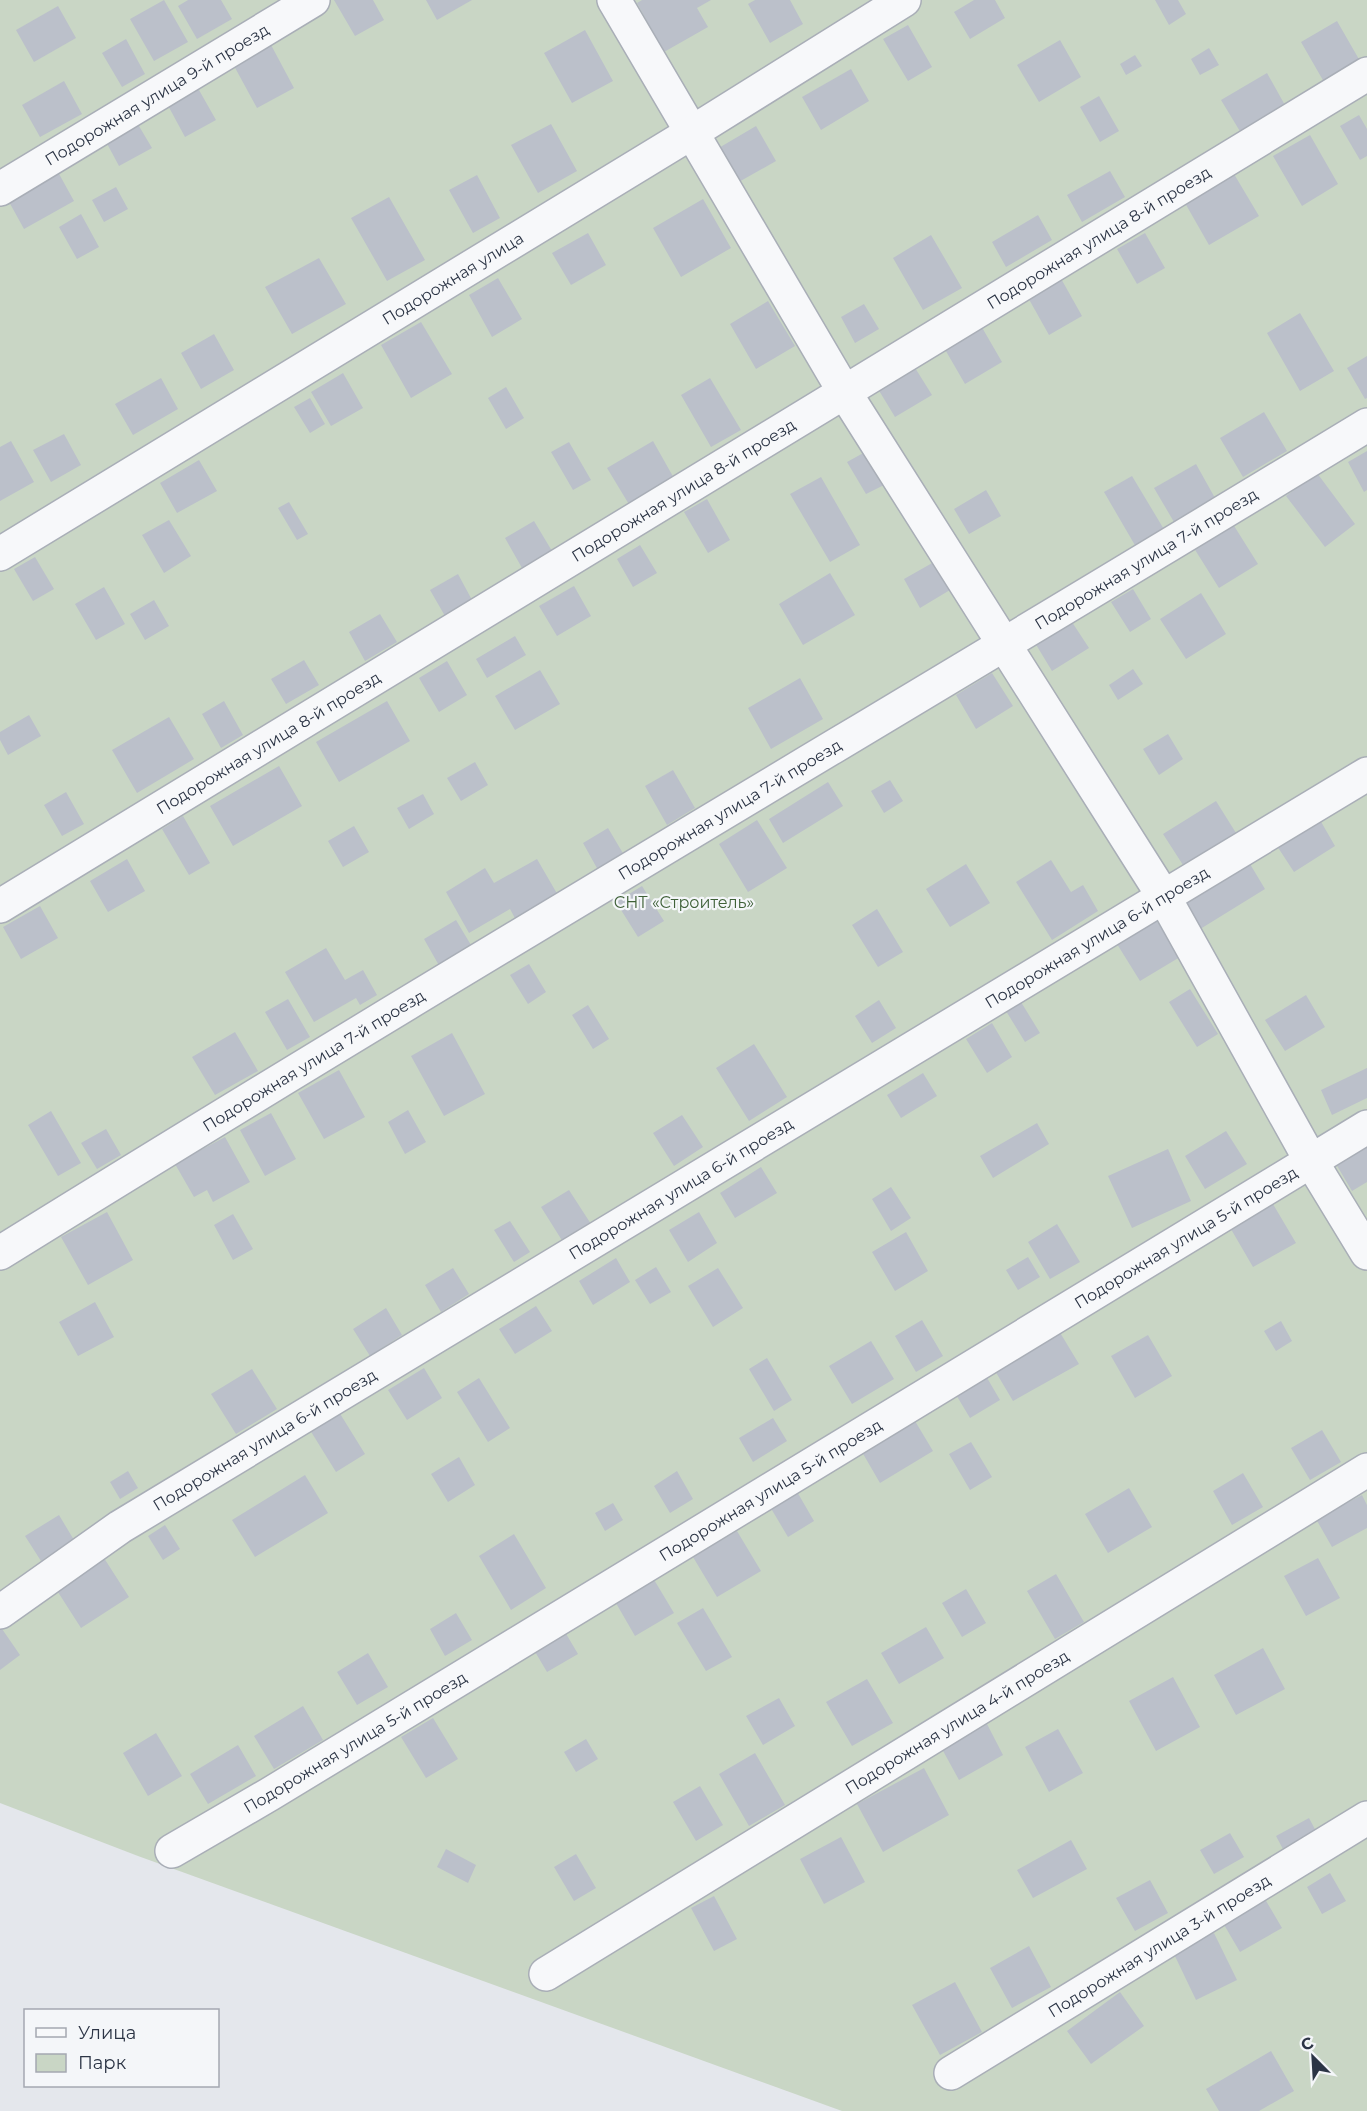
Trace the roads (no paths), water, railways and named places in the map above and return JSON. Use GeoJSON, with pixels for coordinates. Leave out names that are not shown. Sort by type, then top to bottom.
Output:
{"type":"FeatureCollection","features":[{"type":"Feature","properties":{"kind":"street","name":"Подорожная улица 9-й проезд"},"geometry":{"type":"LineString","coordinates":[[0,189],[313,0]]}},
{"type":"Feature","properties":{"kind":"street"},"geometry":{"type":"LineString","coordinates":[[614,0],[845,393],[1164,897],[1311,1161],[1367,1253]]}},
{"type":"Feature","properties":{"kind":"street","name":"Подорожная улица"},"geometry":{"type":"LineString","coordinates":[[0,554],[691,133],[904,0]]}},
{"type":"Feature","properties":{"kind":"street","name":"Подорожная улица 8-й проезд"},"geometry":{"type":"LineString","coordinates":[[0,906],[1367,74]]}},
{"type":"Feature","properties":{"kind":"street","name":"Подорожная улица 7-й проезд"},"geometry":{"type":"LineString","coordinates":[[0,1253],[257,1093],[1367,425]]}},
{"type":"Feature","properties":{"kind":"street","name":"Подорожная улица 6-й проезд"},"geometry":{"type":"LineString","coordinates":[[0,1612],[120,1527],[1367,774]]}},
{"type":"Feature","properties":{"kind":"street","name":"Подорожная улица 5-й проезд"},"geometry":{"type":"LineString","coordinates":[[172,1851],[280,1788],[1367,1126]]}},
{"type":"Feature","properties":{"kind":"street","name":"Подорожная улица 4-й проезд"},"geometry":{"type":"LineString","coordinates":[[546,1974],[1367,1470]]}},
{"type":"Feature","properties":{"kind":"street","name":"Подорожная улица 3-й проезд"},"geometry":{"type":"LineString","coordinates":[[951,2073],[1367,1818]]}},
{"type":"Feature","properties":{"kind":"park label","name":"СНТ «Строитель»"},"geometry":{"type":"Point","coordinates":[684,902]}}]}
